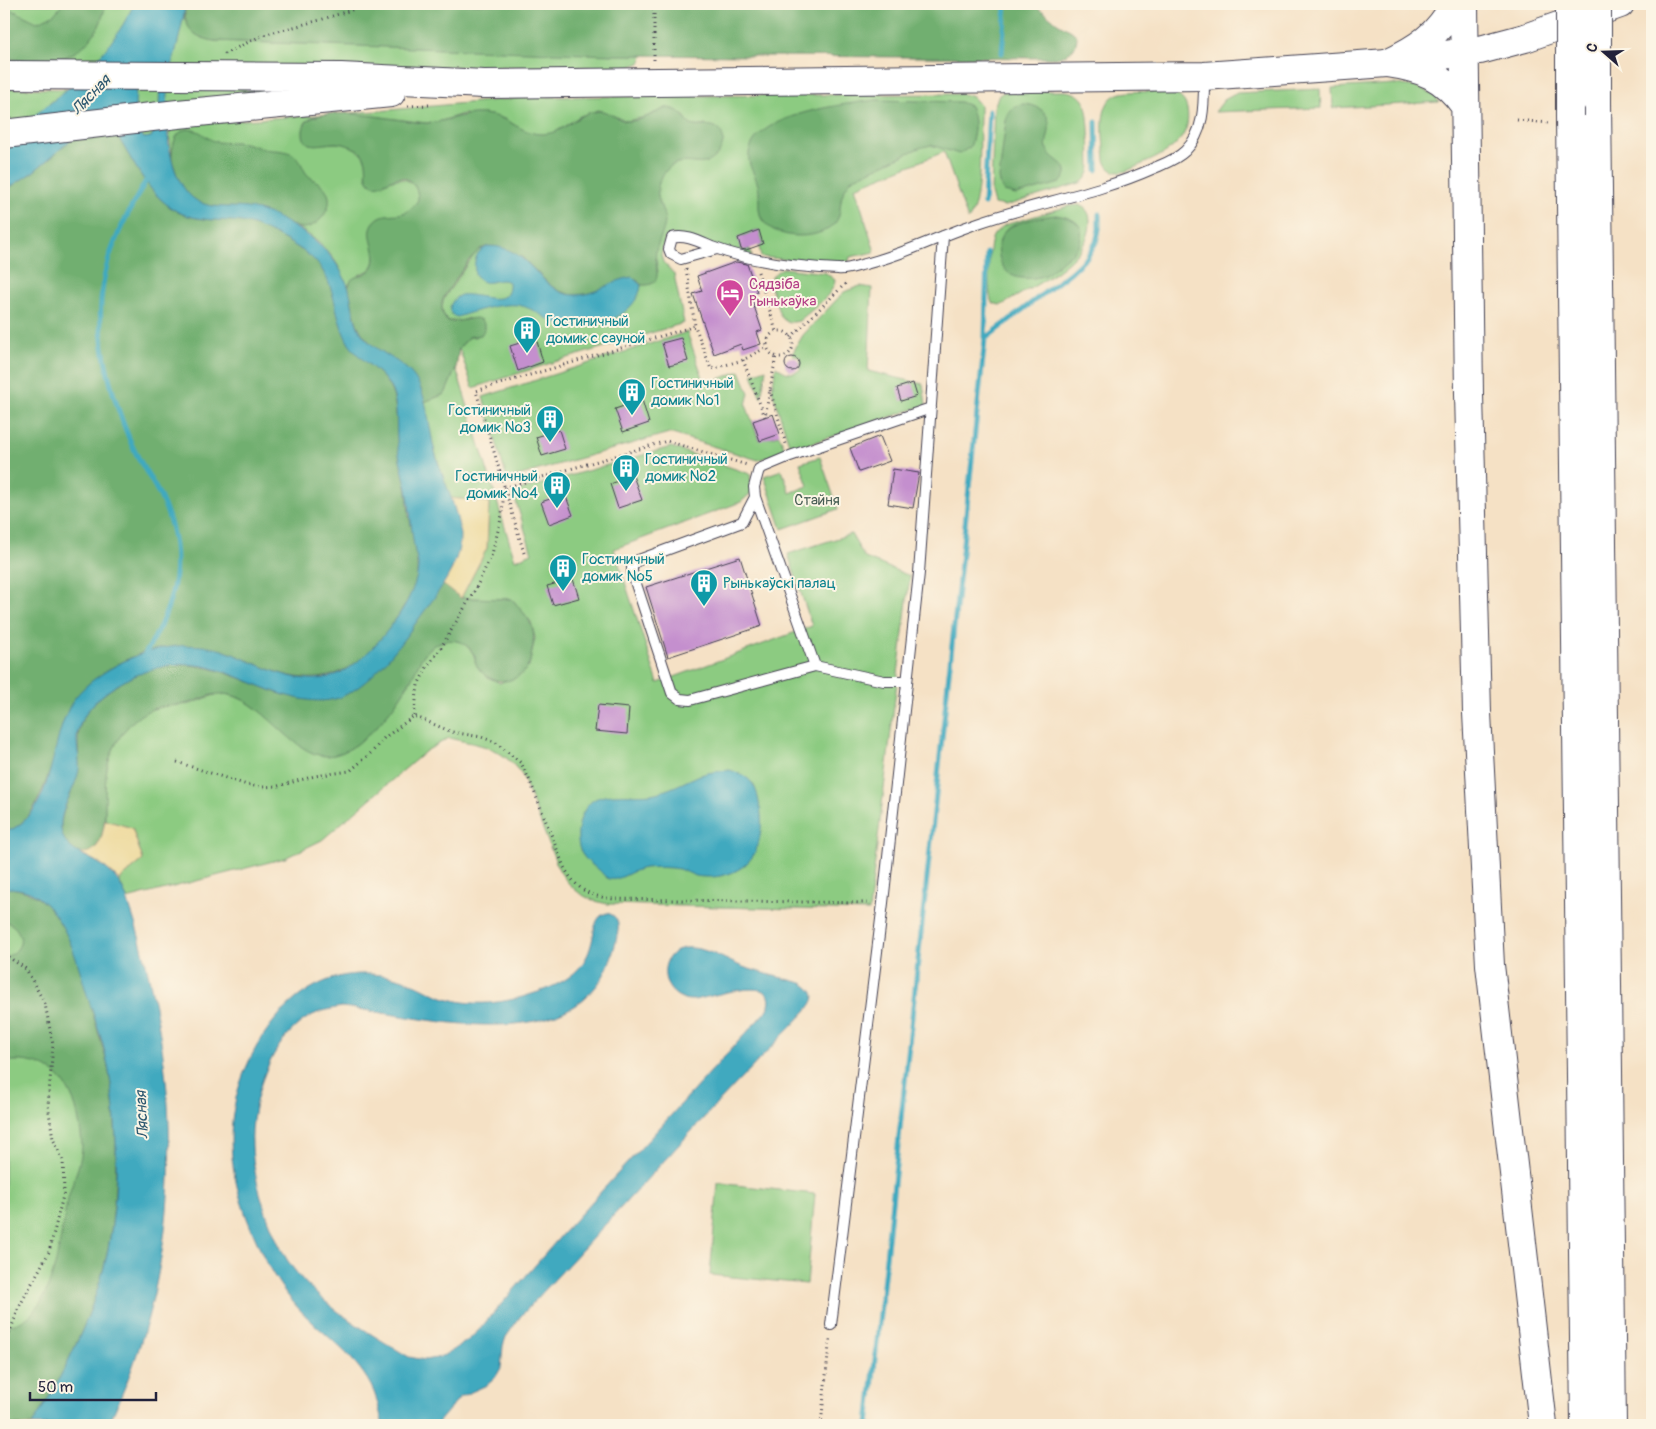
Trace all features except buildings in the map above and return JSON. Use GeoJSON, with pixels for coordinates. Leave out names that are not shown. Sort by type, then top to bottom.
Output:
{"type":"FeatureCollection","features":[{"type":"Feature","properties":{"kind":"main road"},"geometry":{"type":"LineString","coordinates":[[1387,63],[1421,45],[1436,33],[1454,4]]}},
{"type":"Feature","properties":{"kind":"main road"},"geometry":{"type":"LineString","coordinates":[[1464,4],[1469,384],[1477,713],[1490,965],[1544,1425]]}},
{"type":"Feature","properties":{"kind":"main road"},"geometry":{"type":"LineString","coordinates":[[1570,4],[1584,1425]]}},
{"type":"Feature","properties":{"kind":"main road"},"geometry":{"type":"LineString","coordinates":[[1597,4],[1612,1425]]}},
{"type":"Feature","properties":{"kind":"main road"},"geometry":{"type":"LineString","coordinates":[[4,75],[341,78],[484,84],[1204,76],[1387,63],[1464,53],[1502,45],[1620,4]]}},
{"type":"Feature","properties":{"kind":"main road"},"geometry":{"type":"LineString","coordinates":[[1387,63],[1413,67],[1433,75],[1456,93],[1465,106]]}},
{"type":"Feature","properties":{"kind":"main road"},"geometry":{"type":"LineString","coordinates":[[4,134],[168,115],[484,84]]}},
{"type":"Feature","properties":{"kind":"lane"},"geometry":{"type":"LineString","coordinates":[[717,249],[686,259],[676,258],[669,249],[672,238],[686,238],[756,260],[841,270],[880,261],[979,222],[1108,186],[1173,160],[1192,143],[1202,117],[1204,76]]}},
{"type":"Feature","properties":{"kind":"lane"},"geometry":{"type":"LineString","coordinates":[[831,1325],[883,903],[919,573],[943,236]]}},
{"type":"Feature","properties":{"kind":"lane"},"geometry":{"type":"LineString","coordinates":[[815,666],[755,497],[754,487],[759,469],[790,456],[931,408]]}},
{"type":"Feature","properties":{"kind":"lane"},"geometry":{"type":"LineString","coordinates":[[755,497],[742,522],[636,561],[632,567],[632,572],[672,693],[680,699],[690,700],[815,666],[884,681],[906,681]]}},
{"type":"Feature","properties":{"kind":"path"},"geometry":{"type":"LineString","coordinates":[[220,56],[263,35],[370,4]]}},
{"type":"Feature","properties":{"kind":"path"},"geometry":{"type":"LineString","coordinates":[[654,4],[654,82]]}},
{"type":"Feature","properties":{"kind":"path"},"geometry":{"type":"LineString","coordinates":[[1517,120],[1570,121]]}},
{"type":"Feature","properties":{"kind":"path"},"geometry":{"type":"LineString","coordinates":[[686,259],[695,326],[711,369],[743,360],[767,347]]}},
{"type":"Feature","properties":{"kind":"path"},"geometry":{"type":"LineString","coordinates":[[756,260],[776,331]]}},
{"type":"Feature","properties":{"kind":"path"},"geometry":{"type":"LineString","coordinates":[[791,337],[845,283],[851,280]]}},
{"type":"Feature","properties":{"kind":"path"},"geometry":{"type":"LineString","coordinates":[[524,553],[476,391],[695,326]]}},
{"type":"Feature","properties":{"kind":"path"},"geometry":{"type":"LineString","coordinates":[[776,331],[785,332],[791,337],[793,343],[790,352],[786,355],[776,356],[769,352],[767,347],[768,338],[776,331]]}},
{"type":"Feature","properties":{"kind":"path"},"geometry":{"type":"LineString","coordinates":[[743,360],[765,417],[776,356]]}},
{"type":"Feature","properties":{"kind":"path"},"geometry":{"type":"LineString","coordinates":[[770,389],[790,456]]}},
{"type":"Feature","properties":{"kind":"path"},"geometry":{"type":"LineString","coordinates":[[504,488],[666,441],[759,469]]}},
{"type":"Feature","properties":{"kind":"path"},"geometry":{"type":"LineString","coordinates":[[414,716],[415,700],[422,678],[475,590],[492,554],[502,514],[504,488]]}},
{"type":"Feature","properties":{"kind":"path"},"geometry":{"type":"LineString","coordinates":[[177,762],[247,785],[278,786],[315,776],[350,771],[372,752],[384,738],[414,716]]}},
{"type":"Feature","properties":{"kind":"path"},"geometry":{"type":"LineString","coordinates":[[414,716],[452,732],[495,742],[521,763],[564,867],[571,879],[589,894],[613,899],[883,903]]}},
{"type":"Feature","properties":{"kind":"path"},"geometry":{"type":"LineString","coordinates":[[4,954],[26,969],[46,1004],[53,1045],[48,1106],[53,1139],[63,1160],[64,1192],[49,1252],[19,1307],[4,1348]]}},
{"type":"Feature","properties":{"kind":"path"},"geometry":{"type":"LineString","coordinates":[[821,1425],[831,1325]]}},
{"type":"Feature","properties":{"kind":"green space"},"geometry":{"type":"Polygon","coordinates":[[[4,4],[134,4],[117,35],[95,63],[4,62],[4,4]]]}},
{"type":"Feature","properties":{"kind":"green space"},"geometry":{"type":"Polygon","coordinates":[[[62,4],[106,4],[99,26],[81,48],[58,60],[45,62],[31,62],[4,56],[4,6],[37,22],[52,15],[62,4]]]}},
{"type":"Feature","properties":{"kind":"green space"},"geometry":{"type":"Polygon","coordinates":[[[185,4],[1029,4],[1037,7],[1070,30],[1077,36],[1077,41],[1072,51],[1057,58],[613,55],[214,41],[200,37],[190,30],[187,25],[185,4]]]}},
{"type":"Feature","properties":{"kind":"green space"},"geometry":{"type":"Polygon","coordinates":[[[184,13],[185,20],[214,41],[644,55],[640,63],[629,67],[172,66],[184,13]]]}},
{"type":"Feature","properties":{"kind":"green space"},"geometry":{"type":"Polygon","coordinates":[[[159,82],[158,118],[151,137],[144,138],[136,121],[136,88],[159,82]]]}},
{"type":"Feature","properties":{"kind":"green space"},"geometry":{"type":"Polygon","coordinates":[[[1394,84],[1425,90],[1439,102],[1333,108],[1332,88],[1394,84]]]}},
{"type":"Feature","properties":{"kind":"green space"},"geometry":{"type":"Polygon","coordinates":[[[333,85],[167,106],[168,89],[333,85]]]}},
{"type":"Feature","properties":{"kind":"green space"},"geometry":{"type":"Polygon","coordinates":[[[4,88],[67,89],[28,121],[4,123],[4,88]]]}},
{"type":"Feature","properties":{"kind":"green space"},"geometry":{"type":"Polygon","coordinates":[[[1320,89],[1321,108],[1215,112],[1224,100],[1237,93],[1320,89]]]}},
{"type":"Feature","properties":{"kind":"green space"},"geometry":{"type":"Polygon","coordinates":[[[1006,91],[1066,91],[1081,98],[1086,105],[1089,132],[1090,166],[1084,180],[1080,183],[1005,206],[994,204],[991,193],[994,107],[999,95],[1006,91]]]}},
{"type":"Feature","properties":{"kind":"green space"},"geometry":{"type":"Polygon","coordinates":[[[1129,92],[1165,92],[1179,97],[1186,105],[1188,120],[1186,130],[1181,138],[1175,145],[1158,157],[1132,169],[1121,172],[1111,169],[1105,160],[1103,123],[1104,114],[1111,98],[1118,94],[1129,92]]]}},
{"type":"Feature","properties":{"kind":"green space"},"geometry":{"type":"Polygon","coordinates":[[[963,94],[973,97],[980,105],[978,185],[973,211],[968,220],[944,152],[855,187],[875,252],[850,257],[849,261],[836,264],[761,257],[759,246],[763,244],[759,230],[738,238],[742,251],[750,249],[752,256],[671,234],[665,238],[661,255],[663,262],[674,274],[684,323],[473,388],[459,348],[470,337],[476,337],[468,318],[461,321],[448,321],[444,315],[442,304],[447,293],[477,252],[480,249],[658,272],[655,255],[662,210],[658,200],[657,188],[661,177],[668,167],[686,161],[697,162],[706,125],[695,127],[688,124],[685,117],[674,109],[666,108],[646,117],[627,121],[598,110],[580,116],[553,134],[542,135],[529,133],[505,119],[463,114],[427,123],[354,114],[319,115],[532,97],[963,94]]]}},
{"type":"Feature","properties":{"kind":"green space"},"geometry":{"type":"Polygon","coordinates":[[[877,100],[960,102],[970,106],[974,127],[970,147],[959,154],[931,145],[919,148],[852,179],[843,193],[840,213],[835,224],[824,231],[805,236],[795,236],[775,231],[768,226],[760,215],[758,185],[749,162],[749,153],[755,139],[767,128],[803,113],[844,104],[877,100]]]}},
{"type":"Feature","properties":{"kind":"green space"},"geometry":{"type":"Polygon","coordinates":[[[1021,104],[1037,107],[1048,118],[1047,149],[1065,168],[1066,172],[1065,177],[1060,183],[1016,195],[1004,192],[999,178],[1006,120],[1011,110],[1021,104]]]}},
{"type":"Feature","properties":{"kind":"green space"},"geometry":{"type":"Polygon","coordinates":[[[666,108],[678,111],[692,125],[710,126],[720,130],[723,144],[718,154],[710,161],[704,163],[676,163],[661,178],[658,193],[665,222],[656,251],[657,274],[654,282],[649,285],[641,285],[637,280],[586,294],[572,295],[559,291],[550,285],[522,257],[489,246],[480,249],[469,260],[445,295],[442,302],[442,310],[444,317],[448,321],[453,322],[476,318],[481,320],[484,324],[484,330],[481,335],[469,337],[459,348],[456,368],[445,394],[424,402],[421,389],[406,370],[370,343],[362,333],[357,324],[348,289],[351,280],[369,271],[374,263],[371,232],[375,221],[385,215],[401,214],[407,211],[418,200],[416,189],[412,183],[401,178],[395,178],[375,186],[371,184],[368,181],[366,161],[359,151],[341,143],[316,145],[307,142],[304,139],[303,133],[307,122],[319,116],[336,113],[428,123],[482,114],[504,119],[529,132],[543,134],[558,131],[590,112],[602,111],[622,120],[631,121],[647,117],[666,108]]]}},
{"type":"Feature","properties":{"kind":"green space"},"geometry":{"type":"Polygon","coordinates":[[[317,115],[305,123],[309,144],[338,143],[352,147],[360,152],[365,159],[367,165],[366,175],[384,184],[396,179],[407,180],[412,183],[418,193],[419,200],[410,210],[399,215],[390,215],[375,256],[374,264],[370,270],[359,275],[349,284],[348,289],[340,269],[333,258],[316,240],[283,220],[173,165],[168,125],[317,115]]]}},
{"type":"Feature","properties":{"kind":"green space"},"geometry":{"type":"Polygon","coordinates":[[[186,129],[200,132],[217,142],[243,143],[265,149],[280,150],[294,155],[300,161],[306,173],[322,185],[328,194],[329,205],[323,217],[313,225],[302,228],[257,210],[211,206],[192,198],[184,189],[177,176],[172,159],[175,139],[179,133],[186,129]]]}},
{"type":"Feature","properties":{"kind":"green space"},"geometry":{"type":"Polygon","coordinates":[[[110,130],[117,135],[150,188],[178,212],[209,220],[241,221],[259,226],[302,250],[317,262],[323,270],[328,279],[346,337],[356,351],[382,376],[391,390],[396,412],[398,446],[416,551],[417,578],[405,604],[381,639],[357,662],[333,675],[321,678],[296,677],[271,670],[220,650],[149,651],[128,659],[108,670],[94,685],[57,755],[34,808],[22,823],[4,833],[4,191],[33,172],[77,135],[110,130]]]}},
{"type":"Feature","properties":{"kind":"green space"},"geometry":{"type":"Polygon","coordinates":[[[1079,205],[1089,214],[1090,223],[1087,237],[1070,261],[1058,271],[1004,304],[992,303],[989,290],[989,259],[993,236],[1005,225],[1069,206],[1079,205]]]}},
{"type":"Feature","properties":{"kind":"green space"},"geometry":{"type":"Polygon","coordinates":[[[1056,215],[1070,219],[1078,224],[1081,232],[1079,246],[1042,276],[1022,278],[1008,272],[1003,267],[999,252],[1001,237],[1005,231],[1021,222],[1056,215]]]}},
{"type":"Feature","properties":{"kind":"green space"},"geometry":{"type":"Polygon","coordinates":[[[783,268],[826,273],[835,280],[834,286],[826,297],[799,321],[788,322],[781,317],[771,287],[770,283],[773,276],[783,268]]]}},
{"type":"Feature","properties":{"kind":"green space"},"geometry":{"type":"Polygon","coordinates":[[[860,286],[872,288],[868,371],[923,384],[926,405],[791,450],[772,390],[776,366],[793,373],[800,370],[800,358],[792,354],[803,335],[844,292],[860,286]]]}},
{"type":"Feature","properties":{"kind":"green space"},"geometry":{"type":"Polygon","coordinates":[[[687,332],[705,384],[740,371],[749,393],[746,405],[759,440],[779,435],[786,451],[758,460],[669,433],[507,479],[483,397],[687,332]]]}},
{"type":"Feature","properties":{"kind":"green space"},"geometry":{"type":"Polygon","coordinates":[[[456,368],[515,560],[532,553],[513,492],[671,447],[750,474],[752,492],[741,502],[614,549],[658,683],[812,626],[788,554],[851,534],[865,558],[910,576],[869,911],[608,904],[592,900],[579,893],[568,883],[559,870],[522,775],[514,765],[490,748],[449,738],[426,751],[322,840],[285,858],[127,899],[119,880],[143,860],[132,828],[105,820],[105,777],[117,741],[130,724],[146,711],[160,707],[190,704],[215,695],[226,694],[240,699],[259,710],[302,746],[362,741],[381,721],[407,687],[422,656],[435,644],[451,639],[464,643],[473,653],[477,666],[486,676],[500,683],[524,671],[529,666],[535,638],[531,622],[512,599],[461,598],[487,548],[489,502],[450,498],[434,449],[424,402],[445,394],[456,368]]]}},
{"type":"Feature","properties":{"kind":"green space"},"geometry":{"type":"Polygon","coordinates":[[[766,369],[761,398],[752,374],[766,369]]]}},
{"type":"Feature","properties":{"kind":"green space","name":"Стайня"},"geometry":{"type":"Polygon","coordinates":[[[820,457],[838,509],[782,529],[764,476],[782,470],[790,493],[808,486],[800,463],[820,457]]]}},
{"type":"Feature","properties":{"kind":"green space"},"geometry":{"type":"Polygon","coordinates":[[[442,584],[461,598],[512,599],[530,622],[534,634],[531,658],[521,675],[508,681],[494,680],[477,666],[470,648],[461,642],[450,640],[439,642],[425,653],[403,694],[375,729],[352,747],[328,756],[315,754],[302,747],[251,704],[237,697],[218,694],[190,703],[153,709],[135,719],[115,745],[106,775],[104,827],[97,845],[85,854],[74,851],[69,847],[61,831],[61,822],[78,772],[79,728],[85,715],[111,689],[141,673],[172,665],[187,665],[217,670],[277,693],[294,697],[355,682],[371,676],[391,654],[414,625],[442,584]]]}},
{"type":"Feature","properties":{"kind":"green space"},"geometry":{"type":"Polygon","coordinates":[[[4,888],[15,889],[109,1070],[32,1425],[4,1425],[4,888]]]}},
{"type":"Feature","properties":{"kind":"green space"},"geometry":{"type":"Polygon","coordinates":[[[4,888],[17,889],[41,900],[59,921],[73,948],[109,1072],[116,1134],[114,1207],[110,1240],[103,1271],[90,1311],[73,1351],[54,1389],[32,1425],[4,1425],[4,1326],[23,1321],[28,1317],[37,1307],[51,1280],[68,1197],[81,1156],[82,1143],[76,1107],[64,1083],[45,1067],[19,1061],[4,1062],[4,957],[16,951],[20,943],[20,935],[16,928],[4,921],[4,888]]]}},
{"type":"Feature","properties":{"kind":"green space"},"geometry":{"type":"Polygon","coordinates":[[[718,1183],[815,1194],[807,1284],[710,1275],[718,1183]]]}},
{"type":"Feature","properties":{"kind":"sand"},"geometry":{"type":"Polygon","coordinates":[[[450,498],[489,502],[487,548],[461,598],[442,584],[452,569],[458,523],[450,498]]]}},
{"type":"Feature","properties":{"kind":"sand"},"geometry":{"type":"Polygon","coordinates":[[[105,820],[132,828],[143,860],[119,880],[101,865],[80,853],[87,853],[96,847],[101,838],[105,820]]]}},
{"type":"Feature","properties":{"kind":"water","name":"Лясная"},"geometry":{"type":"Polygon","coordinates":[[[134,4],[185,4],[171,70],[167,113],[171,158],[181,183],[188,194],[205,204],[247,208],[275,216],[309,237],[324,249],[336,263],[349,289],[356,322],[363,335],[369,342],[409,371],[419,385],[423,394],[435,452],[453,504],[460,535],[459,547],[452,569],[432,601],[382,666],[348,694],[329,700],[306,700],[279,693],[215,669],[189,664],[176,665],[150,670],[114,687],[102,695],[80,724],[77,741],[79,769],[62,815],[62,833],[66,842],[76,852],[102,865],[113,874],[121,885],[127,899],[138,933],[150,980],[162,1048],[168,1103],[170,1158],[167,1213],[159,1267],[147,1321],[130,1373],[108,1425],[32,1425],[54,1389],[73,1351],[90,1311],[103,1271],[115,1198],[115,1121],[109,1072],[100,1033],[69,939],[54,914],[33,894],[26,891],[4,888],[4,833],[21,823],[34,809],[43,793],[65,716],[79,692],[100,675],[141,654],[153,650],[188,645],[222,650],[285,675],[317,679],[333,676],[360,660],[394,622],[411,592],[418,564],[407,489],[398,449],[396,412],[392,391],[378,372],[359,356],[349,344],[340,324],[332,292],[324,272],[311,257],[282,238],[259,227],[241,222],[202,219],[178,212],[150,188],[117,135],[110,130],[77,135],[33,172],[4,191],[4,137],[42,110],[78,79],[123,25],[134,4]],[[159,82],[136,88],[136,121],[144,138],[151,137],[156,125],[159,110],[159,82]]]}},
{"type":"Feature","properties":{"kind":"water"},"geometry":{"type":"Polygon","coordinates":[[[489,246],[503,248],[515,254],[552,287],[562,293],[582,295],[632,277],[641,285],[640,291],[630,307],[615,318],[604,322],[572,327],[557,324],[530,309],[518,305],[495,306],[457,317],[451,313],[450,306],[457,297],[467,295],[499,298],[505,296],[508,291],[509,282],[500,280],[483,282],[475,275],[476,258],[480,251],[489,246]]]}},
{"type":"Feature","properties":{"kind":"water"},"geometry":{"type":"Polygon","coordinates":[[[730,770],[744,776],[752,783],[757,793],[761,819],[760,836],[755,852],[745,865],[738,870],[722,876],[704,877],[679,869],[649,868],[640,869],[617,879],[609,879],[582,854],[578,840],[579,824],[585,809],[595,799],[615,795],[657,793],[700,775],[730,770]]]}},
{"type":"Feature","properties":{"kind":"water"},"geometry":{"type":"Polygon","coordinates":[[[607,913],[615,918],[618,926],[609,962],[594,989],[570,1008],[541,1020],[509,1024],[474,1025],[342,1007],[329,1009],[309,1017],[295,1027],[273,1056],[265,1074],[254,1111],[252,1129],[253,1160],[259,1190],[281,1249],[288,1261],[313,1290],[343,1315],[359,1327],[409,1357],[425,1360],[441,1357],[467,1341],[477,1332],[565,1231],[768,1009],[769,998],[764,991],[754,989],[727,992],[693,1000],[683,999],[674,993],[666,979],[666,963],[670,956],[676,951],[685,948],[701,949],[746,968],[802,983],[813,992],[814,999],[806,1011],[712,1109],[520,1317],[506,1337],[503,1346],[501,1368],[495,1378],[487,1385],[460,1397],[436,1425],[383,1425],[374,1392],[367,1379],[350,1357],[299,1309],[286,1293],[265,1259],[246,1217],[239,1194],[231,1149],[235,1103],[241,1080],[251,1057],[266,1031],[286,1008],[310,989],[338,977],[356,974],[376,974],[405,981],[455,1001],[474,1003],[503,1001],[522,997],[560,983],[573,974],[585,960],[597,921],[602,915],[607,913]]]}},
{"type":"Feature","properties":{"kind":"waterway"},"geometry":{"type":"LineString","coordinates":[[1002,53],[1006,4]]}},
{"type":"Feature","properties":{"kind":"waterway"},"geometry":{"type":"LineString","coordinates":[[984,204],[989,111]]}},
{"type":"Feature","properties":{"kind":"waterway"},"geometry":{"type":"LineString","coordinates":[[1096,122],[1097,170]]}},
{"type":"Feature","properties":{"kind":"waterway"},"geometry":{"type":"LineString","coordinates":[[143,657],[155,637],[171,598],[175,578],[174,538],[169,517],[160,496],[134,450],[117,405],[106,365],[101,324],[101,304],[106,270],[115,242],[148,177]]}},
{"type":"Feature","properties":{"kind":"waterway"},"geometry":{"type":"LineString","coordinates":[[985,339],[1071,272],[1087,257],[1096,242],[1099,229],[1099,214]]}},
{"type":"Feature","properties":{"kind":"waterway"},"geometry":{"type":"LineString","coordinates":[[868,1425],[985,339],[987,253]]}},
{"type":"Feature","properties":{"kind":"place","name":"Сядзіба Рынькаўка"},"geometry":{"type":"Point","coordinates":[730,317]}},
{"type":"Feature","properties":{"kind":"place","name":"Гостиничный домик с сауной"},"geometry":{"type":"Point","coordinates":[527,354]}},
{"type":"Feature","properties":{"kind":"place","name":"Гостиничный домик №1"},"geometry":{"type":"Point","coordinates":[632,416]}},
{"type":"Feature","properties":{"kind":"place","name":"Гостиничный домик №3"},"geometry":{"type":"Point","coordinates":[550,443]}},
{"type":"Feature","properties":{"kind":"place","name":"Гостиничный домик №2"},"geometry":{"type":"Point","coordinates":[626,492]}},
{"type":"Feature","properties":{"kind":"place","name":"Гостиничный домик №4"},"geometry":{"type":"Point","coordinates":[557,509]}},
{"type":"Feature","properties":{"kind":"place","name":"Гостиничный домик №5"},"geometry":{"type":"Point","coordinates":[563,592]}},
{"type":"Feature","properties":{"kind":"place","name":"Рынькаўскi палац"},"geometry":{"type":"Point","coordinates":[704,607]}}]}
